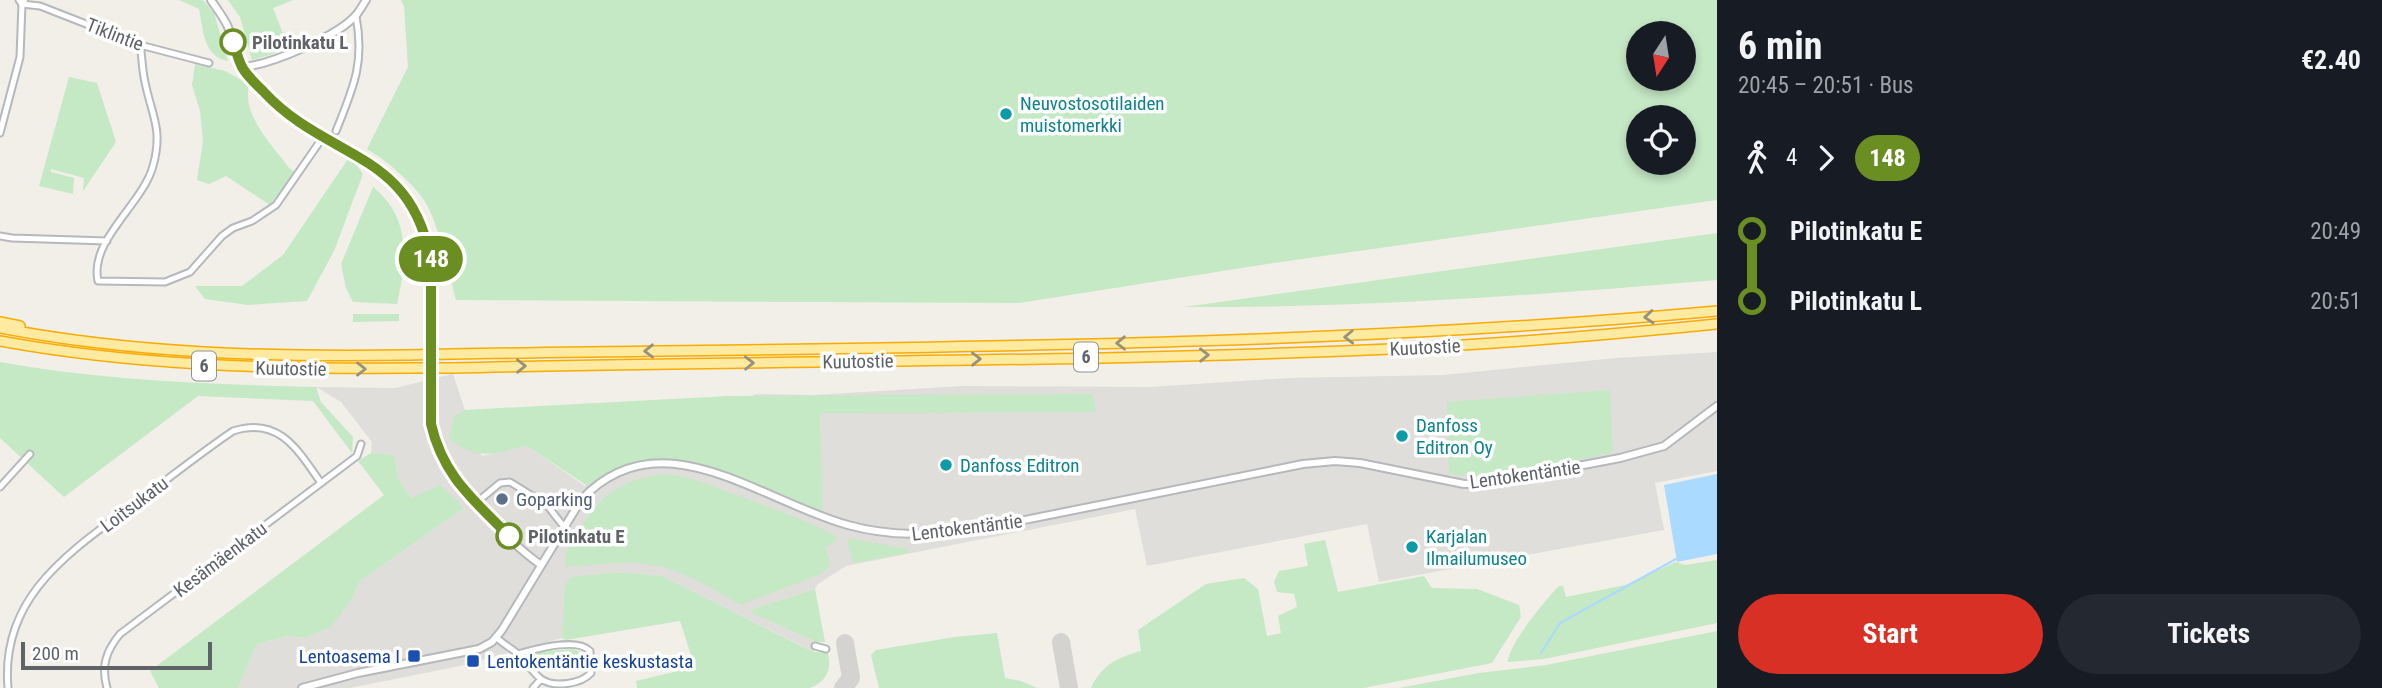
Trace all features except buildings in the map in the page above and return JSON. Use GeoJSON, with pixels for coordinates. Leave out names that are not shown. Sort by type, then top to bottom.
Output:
{"type":"FeatureCollection","features":[{"type":"Feature","properties":{"kind":"highway","name":"Kuutostie"},"geometry":{"type":"LineString","coordinates":[[0,328],[90,342],[237,354],[409,355],[1252,341],[1590,323],[1717,311]]}},
{"type":"Feature","properties":{"kind":"highway"},"geometry":{"type":"LineString","coordinates":[[0,322],[153,348]]}},
{"type":"Feature","properties":{"kind":"highway","name":"Kuutostie"},"geometry":{"type":"LineString","coordinates":[[0,341],[150,362],[253,368],[453,368],[1252,354],[1415,348],[1717,324]]}},
{"type":"Feature","properties":{"kind":"highway"},"geometry":{"type":"LineString","coordinates":[[0,347],[83,358],[150,362]]}},
{"type":"Feature","properties":{"kind":"street"},"geometry":{"type":"LineString","coordinates":[[211,0],[226,23],[242,67],[271,99],[293,118],[362,157],[381,171],[402,192],[421,223],[428,243],[432,274],[431,424],[436,449],[447,469],[476,503],[527,555],[541,565]]}},
{"type":"Feature","properties":{"kind":"street"},"geometry":{"type":"LineString","coordinates":[[242,67],[294,52],[324,38],[356,16],[366,0]]}},
{"type":"Feature","properties":{"kind":"street"},"geometry":{"type":"LineString","coordinates":[[0,133],[20,57],[22,1]]}},
{"type":"Feature","properties":{"kind":"street","name":"Tiklintie"},"geometry":{"type":"LineString","coordinates":[[22,1],[140,45],[209,63]]}},
{"type":"Feature","properties":{"kind":"street"},"geometry":{"type":"LineString","coordinates":[[337,131],[358,73],[360,52],[356,16]]}},
{"type":"Feature","properties":{"kind":"street"},"geometry":{"type":"LineString","coordinates":[[140,45],[144,78],[156,116],[158,144],[150,176],[107,241],[96,273],[98,281],[165,282],[190,272],[222,236],[276,205],[323,137]]}},
{"type":"Feature","properties":{"kind":"street"},"geometry":{"type":"LineString","coordinates":[[0,236],[107,241]]}},
{"type":"Feature","properties":{"kind":"street","name":"Lentokentäntie"},"geometry":{"type":"LineString","coordinates":[[496,637],[581,500],[614,473],[642,463],[690,465],[823,517],[873,531],[905,535],[938,534],[987,527],[1303,464],[1335,461],[1360,463],[1464,484],[1504,481],[1620,458],[1664,446],[1717,406]]}},
{"type":"Feature","properties":{"kind":"street","name":"Loitsukatu"},"geometry":{"type":"LineString","coordinates":[[8,688],[10,639],[18,614],[39,581],[65,556],[233,431],[247,426],[274,430],[290,442],[321,483]]}},
{"type":"Feature","properties":{"kind":"street","name":"Kesämäenkatu"},"geometry":{"type":"LineString","coordinates":[[107,688],[104,663],[120,634],[357,456],[361,444]]}},
{"type":"Feature","properties":{"kind":"street"},"geometry":{"type":"LineString","coordinates":[[0,487],[30,454]]}},
{"type":"Feature","properties":{"kind":"street"},"geometry":{"type":"LineString","coordinates":[[476,503],[500,483],[510,482],[547,505],[564,527]]}},
{"type":"Feature","properties":{"kind":"street"},"geometry":{"type":"LineString","coordinates":[[302,688],[358,673],[479,649],[496,637],[518,654],[541,679],[560,684],[577,682],[590,676],[592,666],[587,647],[556,646],[518,654]]}},
{"type":"Feature","properties":{"kind":"street"},"geometry":{"type":"LineString","coordinates":[[815,646],[826,649]]}},
{"type":"Feature","properties":{"kind":"street"},"geometry":{"type":"LineString","coordinates":[[533,688],[541,679]]}},
{"type":"Feature","properties":{"kind":"shaded area"},"geometry":{"type":"Polygon","coordinates":[[[1717,352],[1717,471],[1655,483],[1664,530],[1379,582],[1367,524],[1147,566],[1135,509],[846,566],[818,584],[815,589],[753,609],[753,613],[816,642],[814,652],[662,576],[610,573],[570,578],[562,638],[460,666],[350,688],[238,688],[257,644],[288,636],[305,638],[354,595],[360,581],[464,508],[411,498],[399,480],[394,456],[371,453],[372,442],[341,402],[316,387],[395,388],[453,374],[465,410],[455,415],[482,456],[527,446],[585,486],[756,394],[814,395],[962,386],[1149,387],[1288,378],[1443,375],[1616,358],[1717,352]]]}},
{"type":"Feature","properties":{"kind":"green space"},"geometry":{"type":"Polygon","coordinates":[[[179,0],[203,0],[214,13],[228,61],[213,54],[209,48],[199,9],[179,0]]]}},
{"type":"Feature","properties":{"kind":"green space"},"geometry":{"type":"Polygon","coordinates":[[[228,0],[293,0],[273,8],[289,49],[252,60],[240,17],[228,0]]]}},
{"type":"Feature","properties":{"kind":"green space"},"geometry":{"type":"Polygon","coordinates":[[[401,0],[1717,0],[1717,200],[1274,263],[1019,303],[456,300],[440,239],[427,205],[416,189],[400,174],[367,149],[408,67],[404,6],[401,0]]]}},
{"type":"Feature","properties":{"kind":"green space"},"geometry":{"type":"Polygon","coordinates":[[[195,64],[225,71],[249,84],[248,96],[254,118],[289,168],[295,172],[270,205],[226,176],[209,184],[197,180],[203,141],[200,111],[192,85],[195,64]]]}},
{"type":"Feature","properties":{"kind":"green space"},"geometry":{"type":"Polygon","coordinates":[[[69,77],[97,83],[116,142],[83,191],[84,178],[51,169],[51,172],[74,178],[73,194],[39,186],[69,77]]]}},
{"type":"Feature","properties":{"kind":"green space"},"geometry":{"type":"Polygon","coordinates":[[[350,156],[363,174],[334,251],[307,301],[248,305],[205,299],[195,286],[242,286],[283,255],[350,156]]]}},
{"type":"Feature","properties":{"kind":"green space"},"geometry":{"type":"Polygon","coordinates":[[[373,187],[394,212],[400,226],[404,256],[397,304],[353,302],[346,288],[341,264],[373,187]]]}},
{"type":"Feature","properties":{"kind":"green space"},"geometry":{"type":"Polygon","coordinates":[[[1717,233],[1717,280],[1450,300],[1184,307],[1717,233]]]}},
{"type":"Feature","properties":{"kind":"green space"},"geometry":{"type":"Polygon","coordinates":[[[353,314],[399,314],[399,321],[353,322],[353,314]]]}},
{"type":"Feature","properties":{"kind":"green space"},"geometry":{"type":"Polygon","coordinates":[[[0,362],[78,374],[197,383],[316,387],[321,402],[353,437],[352,453],[313,401],[198,396],[64,497],[0,438],[0,362]]]}},
{"type":"Feature","properties":{"kind":"green space"},"geometry":{"type":"Polygon","coordinates":[[[1610,390],[1613,453],[1486,478],[1449,474],[1447,402],[1610,390]]]}},
{"type":"Feature","properties":{"kind":"green space"},"geometry":{"type":"Polygon","coordinates":[[[1093,394],[1096,412],[820,413],[823,517],[690,465],[642,463],[592,489],[527,446],[487,454],[469,451],[449,439],[455,415],[465,410],[728,396],[1093,394]]]}},
{"type":"Feature","properties":{"kind":"green space"},"geometry":{"type":"Polygon","coordinates":[[[371,453],[394,455],[399,480],[411,498],[440,485],[464,508],[360,581],[354,595],[331,627],[305,638],[288,636],[257,644],[238,688],[159,688],[150,671],[384,495],[358,461],[371,453]]]}},
{"type":"Feature","properties":{"kind":"green space"},"geometry":{"type":"Polygon","coordinates":[[[666,474],[708,484],[793,516],[836,536],[836,541],[826,547],[831,566],[821,574],[741,605],[696,580],[660,566],[627,562],[566,567],[569,547],[602,500],[623,485],[666,474]]]}},
{"type":"Feature","properties":{"kind":"green space"},"geometry":{"type":"Polygon","coordinates":[[[849,538],[908,549],[909,553],[853,563],[849,538]]]}},
{"type":"Feature","properties":{"kind":"green space"},"geometry":{"type":"Polygon","coordinates":[[[1325,540],[1338,592],[1424,576],[1432,588],[1477,589],[1519,605],[1521,617],[1492,663],[1363,688],[1091,688],[1105,668],[1124,656],[1141,651],[1138,630],[1206,584],[1244,578],[1258,589],[1267,636],[1281,633],[1278,616],[1297,607],[1294,594],[1277,592],[1274,582],[1279,571],[1308,566],[1304,544],[1325,540]]]}},
{"type":"Feature","properties":{"kind":"green space"},"geometry":{"type":"Polygon","coordinates":[[[1717,560],[1717,623],[1544,659],[1508,662],[1521,634],[1559,586],[1563,586],[1566,597],[1625,585],[1676,562],[1685,565],[1717,560]]]}},
{"type":"Feature","properties":{"kind":"green space"},"geometry":{"type":"Polygon","coordinates":[[[610,573],[662,576],[814,652],[828,653],[826,675],[810,688],[637,688],[636,681],[695,667],[680,621],[566,640],[562,638],[565,586],[570,577],[610,573]]]}},
{"type":"Feature","properties":{"kind":"green space"},"geometry":{"type":"Polygon","coordinates":[[[815,589],[825,642],[816,642],[752,613],[753,609],[815,589]]]}},
{"type":"Feature","properties":{"kind":"green space"},"geometry":{"type":"Polygon","coordinates":[[[1717,631],[1717,688],[1399,688],[1479,673],[1546,665],[1717,631]]]}},
{"type":"Feature","properties":{"kind":"green space"},"geometry":{"type":"Polygon","coordinates":[[[997,633],[1005,678],[1037,688],[879,688],[871,655],[876,650],[997,633]]]}},
{"type":"Feature","properties":{"kind":"green space"},"geometry":{"type":"Polygon","coordinates":[[[573,649],[583,653],[583,660],[542,669],[531,660],[531,656],[536,652],[573,649]]]}},
{"type":"Feature","properties":{"kind":"water"},"geometry":{"type":"Polygon","coordinates":[[[1717,474],[1717,554],[1677,562],[1664,485],[1717,474]]]}},
{"type":"Feature","properties":{"kind":"waterway"},"geometry":{"type":"LineString","coordinates":[[1541,653],[1560,623],[1676,559]]}},
{"type":"Feature","properties":{"kind":"taxiway"},"geometry":{"type":"LineString","coordinates":[[1061,642],[1069,688]]}},
{"type":"Feature","properties":{"kind":"taxiway"},"geometry":{"type":"LineString","coordinates":[[843,688],[851,678],[845,643]]}},
{"type":"Feature","properties":{"kind":"bus line","name":"148"},"geometry":{"type":"LineString","coordinates":[[233,42],[242,67],[271,99],[307,128],[362,157],[381,171],[402,192],[418,216],[428,243],[431,263],[431,424],[436,449],[458,484],[509,536]]}},
{"type":"Feature","properties":{"kind":"place","name":"Pilotinkatu L"},"geometry":{"type":"Point","coordinates":[233,42]}},
{"type":"Feature","properties":{"kind":"place","name":"Neuvostosotilaiden muistomerkki"},"geometry":{"type":"Point","coordinates":[1006,114]}},
{"type":"Feature","properties":{"kind":"place","name":"Danfoss Editron Oy"},"geometry":{"type":"Point","coordinates":[1402,436]}},
{"type":"Feature","properties":{"kind":"place","name":"Danfoss Editron"},"geometry":{"type":"Point","coordinates":[946,465]}},
{"type":"Feature","properties":{"kind":"place","name":"Goparking"},"geometry":{"type":"Point","coordinates":[502,499]}},
{"type":"Feature","properties":{"kind":"place","name":"Pilotinkatu E"},"geometry":{"type":"Point","coordinates":[509,536]}},
{"type":"Feature","properties":{"kind":"place","name":"Karjalan Ilmailumuseo"},"geometry":{"type":"Point","coordinates":[1412,547]}},
{"type":"Feature","properties":{"kind":"place","name":"Lentoasema I"},"geometry":{"type":"Point","coordinates":[414,656]}},
{"type":"Feature","properties":{"kind":"place","name":"Lentokentäntie keskustasta"},"geometry":{"type":"Point","coordinates":[473,661]}}]}
